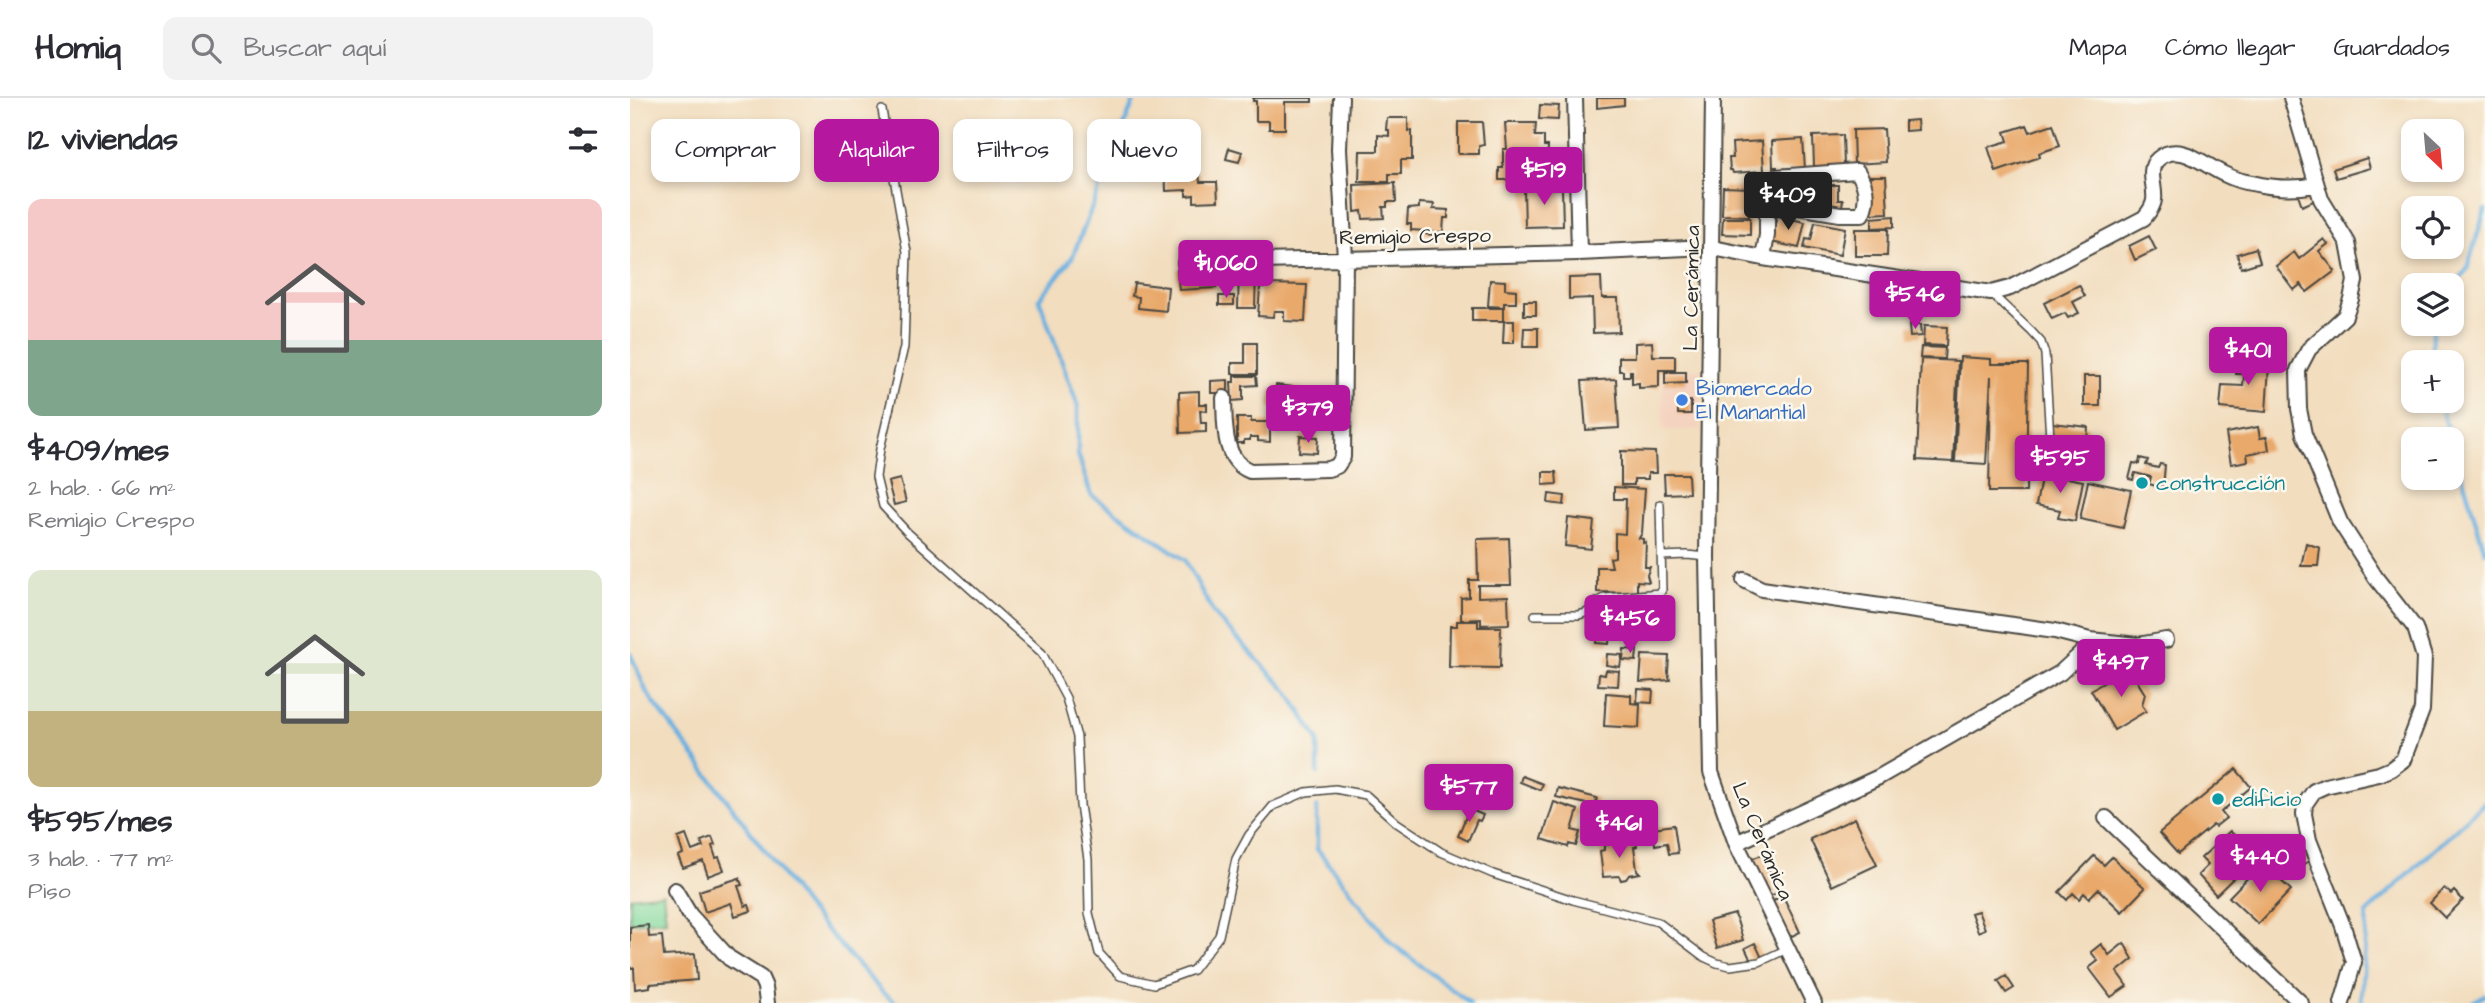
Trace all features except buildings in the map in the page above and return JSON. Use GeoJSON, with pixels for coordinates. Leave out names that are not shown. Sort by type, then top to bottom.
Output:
{"type":"FeatureCollection","features":[{"type":"Feature","properties":{"kind":"street"},"geometry":{"type":"LineString","coordinates":[[1224,398],[1228,446],[1243,468],[1250,471],[1328,469],[1337,466],[1343,457],[1345,259],[1339,149],[1341,98]]}},
{"type":"Feature","properties":{"kind":"street"},"geometry":{"type":"LineString","coordinates":[[1575,98],[1579,253]]}},
{"type":"Feature","properties":{"kind":"street","name":"La Cerámica"},"geometry":{"type":"LineString","coordinates":[[1713,98],[1707,557],[1711,772],[1736,843],[1814,1003]]}},
{"type":"Feature","properties":{"kind":"street"},"geometry":{"type":"LineString","coordinates":[[2291,98],[2316,185],[2327,212],[2348,243],[2355,281],[2345,316],[2309,349],[2298,370],[2299,409],[2304,434],[2340,522],[2376,578],[2415,628],[2424,656],[2421,710],[2403,760],[2379,774],[2325,786],[2314,791],[2305,804],[2309,840],[2351,947],[2354,962],[2342,1003]]}},
{"type":"Feature","properties":{"kind":"street"},"geometry":{"type":"LineString","coordinates":[[1713,248],[1991,293],[2010,288],[2144,218],[2151,210],[2154,199],[2151,171],[2155,160],[2165,154],[2188,154],[2227,175],[2252,183],[2299,188],[2316,185]]}},
{"type":"Feature","properties":{"kind":"street"},"geometry":{"type":"LineString","coordinates":[[1763,258],[1767,235],[1767,182],[1776,177],[1857,171],[1864,182],[1866,200],[1862,214],[1840,214],[1768,202]]}},
{"type":"Feature","properties":{"kind":"street"},"geometry":{"type":"LineString","coordinates":[[1538,172],[1577,173]]}},
{"type":"Feature","properties":{"kind":"street","name":"Remigio Crespo"},"geometry":{"type":"LineString","coordinates":[[1185,263],[1687,248]]}},
{"type":"Feature","properties":{"kind":"street"},"geometry":{"type":"LineString","coordinates":[[1744,580],[1762,590],[2056,631],[2090,640],[2138,645],[2166,640]]}},
{"type":"Feature","properties":{"kind":"street"},"geometry":{"type":"LineString","coordinates":[[1736,843],[1879,777],[2060,673],[2085,650],[2090,640]]}},
{"type":"Feature","properties":{"kind":"street"},"geometry":{"type":"LineString","coordinates":[[2106,818],[2301,1003]]}},
{"type":"Feature","properties":{"kind":"street"},"geometry":{"type":"LineString","coordinates":[[675,890],[690,915],[729,958],[761,978],[765,987],[766,1003]]}},
{"type":"Feature","properties":{"kind":"lane"},"geometry":{"type":"LineString","coordinates":[[882,110],[907,252],[904,347],[876,477],[883,506],[907,532],[1042,653],[1066,698],[1077,737],[1080,804],[1088,859],[1089,913],[1099,953],[1120,976],[1154,984],[1193,970],[1219,936],[1236,859],[1250,835],[1273,806],[1306,792],[1335,789],[1366,795],[1397,823],[1441,852],[1493,874],[1573,900],[1658,922],[1704,957],[1717,963],[1730,966],[1759,962],[1788,948]]}},
{"type":"Feature","properties":{"kind":"lane"},"geometry":{"type":"LineString","coordinates":[[1991,293],[2041,341],[2045,354],[2049,439]]}},
{"type":"Feature","properties":{"kind":"lane"},"geometry":{"type":"LineString","coordinates":[[1535,615],[1579,615],[1588,612],[1595,603],[1605,598],[1660,593],[1660,504]]}},
{"type":"Feature","properties":{"kind":"lane"},"geometry":{"type":"LineString","coordinates":[[1661,556],[1707,557]]}},
{"type":"Feature","properties":{"kind":"shaded area","name":"Biomercado El Manantial"},"geometry":{"type":"Polygon","coordinates":[[[1701,369],[1700,429],[1663,430],[1663,371],[1701,369]]]}},
{"type":"Feature","properties":{"kind":"green space"},"geometry":{"type":"Polygon","coordinates":[[[663,893],[666,920],[630,923],[630,897],[663,893]]]}},
{"type":"Feature","properties":{"kind":"waterway"},"geometry":{"type":"LineString","coordinates":[[1135,98],[1072,258],[1039,299],[1078,406],[1078,454],[1091,495],[1185,560],[1214,614],[1288,692],[1318,740],[1318,773]]}},
{"type":"Feature","properties":{"kind":"waterway"},"geometry":{"type":"LineString","coordinates":[[2464,273],[2485,210]]}},
{"type":"Feature","properties":{"kind":"waterway"},"geometry":{"type":"LineString","coordinates":[[2432,350],[2433,336]]}},
{"type":"Feature","properties":{"kind":"waterway"},"geometry":{"type":"LineString","coordinates":[[2443,413],[2447,427]]}},
{"type":"Feature","properties":{"kind":"waterway"},"geometry":{"type":"LineString","coordinates":[[2464,482],[2485,552]]}},
{"type":"Feature","properties":{"kind":"waterway"},"geometry":{"type":"LineString","coordinates":[[630,653],[647,693],[808,909],[883,993],[896,1003]]}},
{"type":"Feature","properties":{"kind":"waterway"},"geometry":{"type":"LineString","coordinates":[[2361,1003],[2367,913],[2485,802]]}},
{"type":"Feature","properties":{"kind":"waterway"},"geometry":{"type":"LineString","coordinates":[[1317,807],[1317,849],[1391,943],[1470,1003]]}},
{"type":"Feature","properties":{"kind":"waterway"},"geometry":{"type":"LineString","coordinates":[[2472,1003],[2485,995]]}},
{"type":"Feature","properties":{"kind":"place","name":"Biomercado El Manantial"},"geometry":{"type":"Point","coordinates":[1682,400]}},
{"type":"Feature","properties":{"kind":"place","name":"construcción"},"geometry":{"type":"Point","coordinates":[2142,483]}},
{"type":"Feature","properties":{"kind":"place","name":"edificio"},"geometry":{"type":"Point","coordinates":[2218,799]}}]}
